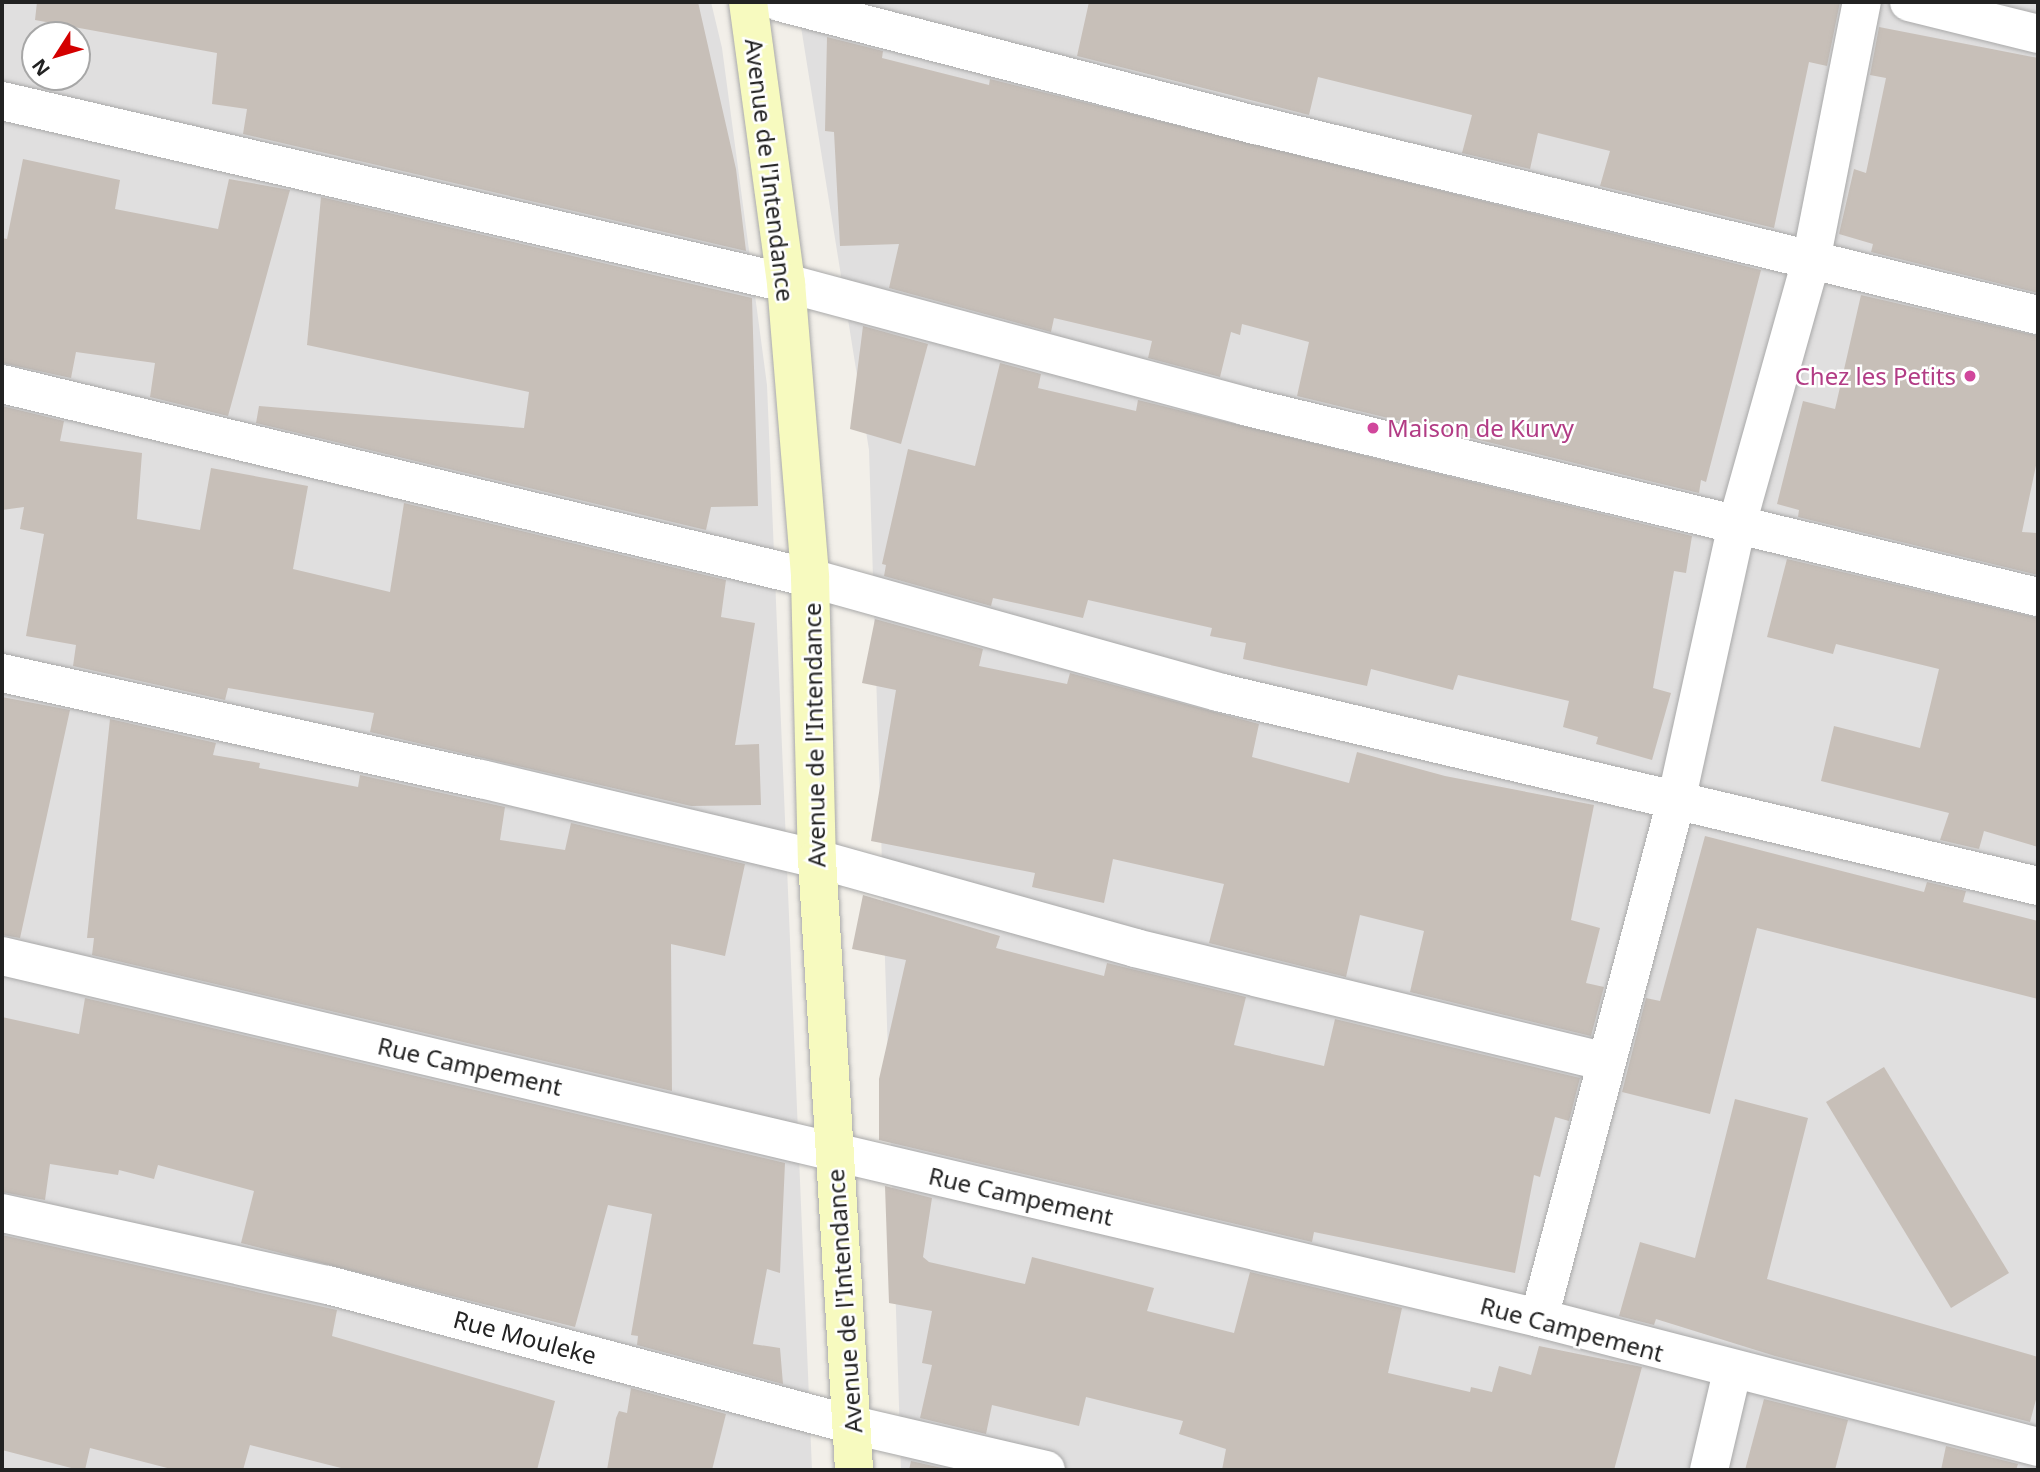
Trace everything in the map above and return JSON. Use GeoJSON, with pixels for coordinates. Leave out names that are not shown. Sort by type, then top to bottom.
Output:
{"type":"FeatureCollection","features":[{"type":"Feature","properties":{"kind":"street","name":"Avenue de l'Intendance"},"geometry":{"type":"LineString","coordinates":[[748,2],[786,283],[810,578],[817,859],[854,1470]]}},
{"type":"Feature","properties":{"kind":"street"},"geometry":{"type":"LineString","coordinates":[[779,2],[1811,261],[2038,315]]}},
{"type":"Feature","properties":{"kind":"street"},"geometry":{"type":"LineString","coordinates":[[1539,1318],[1677,797],[1737,524],[1811,261],[1862,2]]}},
{"type":"Feature","properties":{"kind":"street"},"geometry":{"type":"LineString","coordinates":[[1909,2],[2038,34]]}},
{"type":"Feature","properties":{"kind":"street"},"geometry":{"type":"LineString","coordinates":[[2,101],[786,283],[1244,405],[2038,597]]}},
{"type":"Feature","properties":{"kind":"street"},"geometry":{"type":"LineString","coordinates":[[2,384],[810,578],[1217,692],[1677,797],[2038,886]]}},
{"type":"Feature","properties":{"kind":"street"},"geometry":{"type":"LineString","coordinates":[[2,673],[481,779],[817,859],[1135,948],[1605,1062]]}},
{"type":"Feature","properties":{"kind":"street","name":"Rue Campement"},"geometry":{"type":"LineString","coordinates":[[2,956],[1539,1318],[1732,1372],[2038,1447]]}},
{"type":"Feature","properties":{"kind":"street","name":"Rue Mouleke"},"geometry":{"type":"LineString","coordinates":[[2,1213],[328,1285],[853,1424],[1046,1470]]}},
{"type":"Feature","properties":{"kind":"street"},"geometry":{"type":"LineString","coordinates":[[1709,1470],[1732,1372]]}},
{"type":"Feature","properties":{"kind":"shaded area"},"geometry":{"type":"Polygon","coordinates":[[[2,2],[711,2],[722,48],[767,385],[812,1470],[2,1470],[2,2]]]}},
{"type":"Feature","properties":{"kind":"shaded area"},"geometry":{"type":"Polygon","coordinates":[[[797,2],[2038,2],[2038,1470],[901,1470],[869,450],[797,2]]]}},
{"type":"Feature","properties":{"kind":"building"},"geometry":{"type":"Polygon","coordinates":[[[37,2],[698,2],[736,169],[746,251],[243,134],[247,109],[212,104],[217,53],[91,30],[91,21],[35,20],[37,2]]]}},
{"type":"Feature","properties":{"kind":"building"},"geometry":{"type":"Polygon","coordinates":[[[1089,2],[1840,2],[1827,66],[1809,62],[1774,228],[1600,186],[1610,151],[1538,133],[1530,169],[1462,153],[1472,115],[1318,77],[1309,115],[1077,56],[1089,2]]]}},
{"type":"Feature","properties":{"kind":"building"},"geometry":{"type":"Polygon","coordinates":[[[1879,27],[2038,58],[2038,293],[1871,252],[1873,244],[1839,234],[1854,169],[1866,173],[1886,78],[1870,75],[1879,27]]]}},
{"type":"Feature","properties":{"kind":"building"},"geometry":{"type":"Polygon","coordinates":[[[827,37],[883,51],[882,58],[989,85],[990,79],[1761,270],[1706,482],[1701,480],[1699,493],[1297,396],[1309,342],[1242,324],[1240,335],[1231,332],[1220,377],[1148,358],[1152,341],[1054,318],[1051,332],[889,288],[899,244],[840,246],[834,132],[825,131],[827,37]]]}},
{"type":"Feature","properties":{"kind":"building"},"geometry":{"type":"Polygon","coordinates":[[[23,159],[120,180],[115,209],[218,229],[229,179],[290,190],[228,416],[150,397],[155,363],[76,352],[71,378],[2,363],[2,238],[7,239],[23,159]]]}},
{"type":"Feature","properties":{"kind":"building"},"geometry":{"type":"Polygon","coordinates":[[[321,197],[752,298],[758,506],[711,507],[706,530],[256,423],[259,406],[524,428],[529,392],[307,345],[321,197]]]}},
{"type":"Feature","properties":{"kind":"building"},"geometry":{"type":"Polygon","coordinates":[[[1861,295],[2038,336],[2038,456],[2022,532],[2038,533],[2038,575],[1798,517],[1799,510],[1777,504],[1803,401],[1835,409],[1861,295]]]}},
{"type":"Feature","properties":{"kind":"building"},"geometry":{"type":"Polygon","coordinates":[[[863,326],[928,344],[901,444],[850,429],[863,326]]]}},
{"type":"Feature","properties":{"kind":"building"},"geometry":{"type":"Polygon","coordinates":[[[1000,363],[1041,374],[1038,388],[1136,411],[1138,400],[1692,536],[1686,573],[1674,571],[1653,688],[1671,693],[1652,760],[1596,744],[1598,737],[1563,727],[1569,701],[1458,675],[1453,690],[1371,669],[1367,686],[1243,659],[1246,643],[1210,636],[1212,628],[1088,600],[1083,618],[993,598],[991,606],[884,576],[886,565],[882,564],[908,449],[975,466],[1000,363]]]}},
{"type":"Feature","properties":{"kind":"building"},"geometry":{"type":"Polygon","coordinates":[[[2,406],[64,421],[60,441],[142,453],[137,519],[200,530],[211,468],[308,486],[293,569],[390,592],[404,503],[726,580],[721,617],[755,623],[735,745],[759,744],[761,805],[691,806],[370,732],[374,713],[228,688],[225,700],[73,666],[76,645],[26,636],[44,534],[20,529],[24,507],[2,510],[2,406]]]}},
{"type":"Feature","properties":{"kind":"building"},"geometry":{"type":"Polygon","coordinates":[[[1787,559],[2038,618],[2038,847],[1984,831],[1979,849],[1940,840],[1949,813],[1821,781],[1834,726],[1920,748],[1939,669],[1836,644],[1833,654],[1767,637],[1787,559]]]}},
{"type":"Feature","properties":{"kind":"building"},"geometry":{"type":"Polygon","coordinates":[[[875,619],[983,649],[979,666],[1067,684],[1070,673],[1259,724],[1252,757],[1349,783],[1357,752],[1445,776],[1594,805],[1571,920],[1600,928],[1586,983],[1604,987],[1591,1036],[1410,992],[1424,931],[1360,915],[1346,977],[1209,943],[1224,884],[1113,859],[1104,903],[1032,887],[1035,873],[871,841],[896,690],[862,683],[875,619]]]}},
{"type":"Feature","properties":{"kind":"building"},"geometry":{"type":"Polygon","coordinates":[[[2,697],[70,710],[20,938],[2,935],[2,697]]]}},
{"type":"Feature","properties":{"kind":"building"},"geometry":{"type":"Polygon","coordinates":[[[110,719],[216,743],[213,755],[260,763],[259,768],[358,787],[360,775],[505,807],[500,840],[565,850],[571,823],[745,864],[725,956],[671,944],[672,1091],[92,955],[94,938],[87,938],[110,719]]]}},
{"type":"Feature","properties":{"kind":"building"},"geometry":{"type":"Polygon","coordinates":[[[1705,836],[1924,892],[1927,882],[1966,891],[1963,902],[2038,921],[2038,999],[1757,928],[1710,1114],[1622,1092],[1646,998],[1660,1001],[1705,836]]]}},
{"type":"Feature","properties":{"kind":"building"},"geometry":{"type":"Polygon","coordinates":[[[863,895],[1000,936],[996,948],[1104,976],[1107,963],[1246,997],[1234,1045],[1324,1066],[1335,1019],[1580,1078],[1569,1121],[1555,1117],[1540,1177],[1534,1175],[1515,1273],[1314,1232],[1312,1242],[879,1140],[879,1079],[906,960],[852,949],[863,895]]]}},
{"type":"Feature","properties":{"kind":"building"},"geometry":{"type":"Polygon","coordinates":[[[85,998],[785,1163],[780,1273],[767,1269],[753,1344],[780,1348],[783,1384],[637,1345],[638,1336],[631,1335],[652,1214],[608,1205],[575,1327],[241,1243],[254,1191],[158,1165],[154,1179],[119,1170],[118,1175],[50,1164],[45,1200],[2,1192],[2,1017],[79,1034],[85,998]]]}},
{"type":"Feature","properties":{"kind":"building"},"geometry":{"type":"Polygon","coordinates":[[[1884,1067],[2009,1273],[1951,1308],[1826,1102],[1884,1067]]]}},
{"type":"Feature","properties":{"kind":"building"},"geometry":{"type":"Polygon","coordinates":[[[1735,1099],[1808,1118],[1767,1279],[2038,1357],[2038,1392],[2030,1422],[1775,1356],[1656,1319],[1654,1325],[1619,1316],[1640,1242],[1695,1258],[1735,1099]]]}},
{"type":"Feature","properties":{"kind":"building"},"geometry":{"type":"Polygon","coordinates":[[[885,1186],[932,1198],[923,1257],[929,1262],[1025,1284],[1032,1257],[1154,1288],[1147,1311],[1234,1333],[1250,1272],[1402,1308],[1388,1373],[1470,1392],[1471,1387],[1492,1392],[1499,1366],[1531,1375],[1539,1346],[1642,1367],[1614,1470],[1222,1470],[1226,1449],[1179,1434],[1183,1421],[1086,1397],[1079,1426],[992,1405],[986,1434],[920,1418],[932,1365],[922,1363],[932,1311],[889,1303],[885,1186]]]}},
{"type":"Feature","properties":{"kind":"building"},"geometry":{"type":"Polygon","coordinates":[[[2,1235],[337,1310],[332,1336],[555,1401],[537,1470],[349,1470],[250,1445],[243,1470],[175,1470],[90,1448],[85,1470],[79,1470],[2,1450],[2,1235]]]}},
{"type":"Feature","properties":{"kind":"building"},"geometry":{"type":"Polygon","coordinates":[[[631,1388],[726,1414],[712,1470],[607,1470],[616,1418],[619,1411],[627,1413],[631,1388]]]}},
{"type":"Feature","properties":{"kind":"building"},"geometry":{"type":"Polygon","coordinates":[[[1764,1399],[1848,1420],[1835,1470],[1745,1470],[1764,1399]]]}},
{"type":"Feature","properties":{"kind":"building"},"geometry":{"type":"Polygon","coordinates":[[[1946,1446],[2018,1464],[2016,1470],[1941,1470],[1946,1446]]]}},
{"type":"Feature","properties":{"kind":"building"},"geometry":{"type":"Polygon","coordinates":[[[911,1461],[951,1470],[909,1470],[911,1461]]]}},
{"type":"Feature","properties":{"kind":"place","name":"Chez les Petits"},"geometry":{"type":"Point","coordinates":[1970,376]}},
{"type":"Feature","properties":{"kind":"place","name":"Maison de Kurvy"},"geometry":{"type":"Point","coordinates":[1373,428]}}]}
